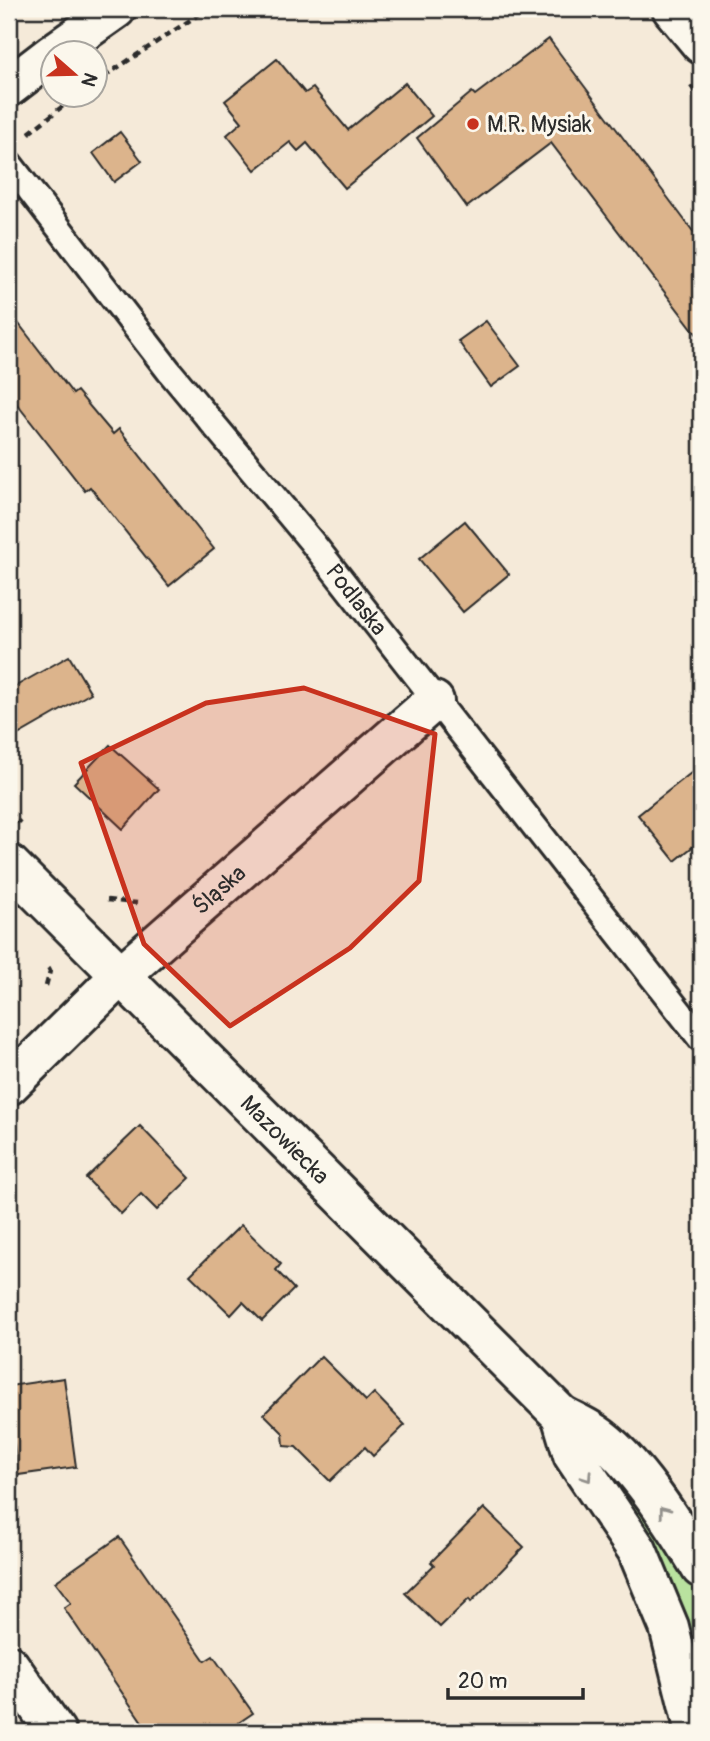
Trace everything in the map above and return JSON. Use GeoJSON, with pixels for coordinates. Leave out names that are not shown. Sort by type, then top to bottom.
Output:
{"type":"FeatureCollection","features":[{"type":"Feature","properties":{"kind":"street"},"geometry":{"type":"LineString","coordinates":[[75,38],[116,9]]}},
{"type":"Feature","properties":{"kind":"street"},"geometry":{"type":"LineString","coordinates":[[672,9],[701,44]]}},
{"type":"Feature","properties":{"kind":"street"},"geometry":{"type":"LineString","coordinates":[[9,87],[38,65]]}},
{"type":"Feature","properties":{"kind":"street","name":"Śląska"},"geometry":{"type":"LineString","coordinates":[[9,1086],[121,975],[434,702]]}},
{"type":"Feature","properties":{"kind":"street","name":"Mazowiecka"},"geometry":{"type":"LineString","coordinates":[[9,864],[561,1415],[596,1433],[630,1466],[676,1526],[701,1568]]}},
{"type":"Feature","properties":{"kind":"street","name":"Mazowiecka"},"geometry":{"type":"LineString","coordinates":[[561,1415],[573,1455],[637,1550],[669,1628],[695,1732]]}},
{"type":"Feature","properties":{"kind":"street"},"geometry":{"type":"LineString","coordinates":[[9,1665],[56,1732]]}},
{"type":"Feature","properties":{"kind":"lane","name":"Podlaska"},"geometry":{"type":"LineString","coordinates":[[9,163],[169,371],[311,541],[434,702],[701,1039]]}},
{"type":"Feature","properties":{"kind":"path"},"geometry":{"type":"LineString","coordinates":[[108,74],[207,9]]}},
{"type":"Feature","properties":{"kind":"path"},"geometry":{"type":"LineString","coordinates":[[25,136],[60,108]]}},
{"type":"Feature","properties":{"kind":"highlighted area"},"geometry":{"type":"Polygon","coordinates":[[[304,688],[435,734],[419,881],[350,948],[230,1026],[144,944],[81,763],[206,703],[304,688]]]}},
{"type":"Feature","properties":{"kind":"green space"},"geometry":{"type":"Polygon","coordinates":[[[614,1466],[689,1579],[701,1609],[701,1692],[603,1474],[614,1466]]]}},
{"type":"Feature","properties":{"kind":"building"},"geometry":{"type":"Polygon","coordinates":[[[549,39],[701,242],[701,340],[551,143],[467,207],[417,138],[472,92],[475,95],[549,39]]]}},
{"type":"Feature","properties":{"kind":"building"},"geometry":{"type":"Polygon","coordinates":[[[277,59],[305,93],[313,88],[348,130],[405,83],[432,116],[345,188],[307,143],[298,151],[290,142],[255,170],[227,135],[242,122],[225,101],[277,59]]]}},
{"type":"Feature","properties":{"kind":"building"},"geometry":{"type":"Polygon","coordinates":[[[120,132],[142,161],[114,182],[93,153],[120,132]]]}},
{"type":"Feature","properties":{"kind":"building"},"geometry":{"type":"Polygon","coordinates":[[[9,311],[73,394],[77,391],[113,434],[119,429],[214,549],[169,586],[90,487],[85,491],[9,394],[9,311]]]}},
{"type":"Feature","properties":{"kind":"building"},"geometry":{"type":"Polygon","coordinates":[[[486,321],[520,366],[491,387],[458,341],[486,321]]]}},
{"type":"Feature","properties":{"kind":"building"},"geometry":{"type":"Polygon","coordinates":[[[465,521],[509,574],[463,612],[419,559],[465,521]]]}},
{"type":"Feature","properties":{"kind":"building"},"geometry":{"type":"Polygon","coordinates":[[[69,656],[91,693],[9,740],[9,690],[69,656]]]}},
{"type":"Feature","properties":{"kind":"building"},"geometry":{"type":"Polygon","coordinates":[[[110,745],[159,789],[123,829],[74,783],[110,745]]]}},
{"type":"Feature","properties":{"kind":"building"},"geometry":{"type":"Polygon","coordinates":[[[701,765],[701,840],[675,861],[638,815],[701,765]]]}},
{"type":"Feature","properties":{"kind":"building"},"geometry":{"type":"Polygon","coordinates":[[[140,1126],[190,1178],[157,1210],[141,1194],[121,1214],[86,1178],[140,1126]]]}},
{"type":"Feature","properties":{"kind":"building"},"geometry":{"type":"Polygon","coordinates":[[[241,1225],[281,1264],[276,1270],[294,1289],[262,1321],[243,1302],[231,1315],[190,1275],[241,1225]]]}},
{"type":"Feature","properties":{"kind":"building"},"geometry":{"type":"Polygon","coordinates":[[[321,1356],[366,1401],[374,1393],[405,1425],[373,1456],[365,1447],[330,1481],[296,1447],[284,1446],[283,1433],[264,1414],[321,1356]]]}},
{"type":"Feature","properties":{"kind":"building"},"geometry":{"type":"Polygon","coordinates":[[[64,1378],[76,1467],[18,1475],[9,1386],[64,1378]]]}},
{"type":"Feature","properties":{"kind":"building"},"geometry":{"type":"Polygon","coordinates":[[[484,1508],[524,1547],[471,1602],[469,1599],[440,1627],[405,1593],[434,1565],[431,1562],[484,1508]]]}},
{"type":"Feature","properties":{"kind":"building"},"geometry":{"type":"Polygon","coordinates":[[[119,1537],[205,1661],[213,1656],[253,1713],[225,1732],[149,1732],[64,1608],[71,1603],[55,1582],[119,1537]]]}},
{"type":"Feature","properties":{"kind":"place","name":"M.R. Mysiak"},"geometry":{"type":"Point","coordinates":[473,124]}}]}
